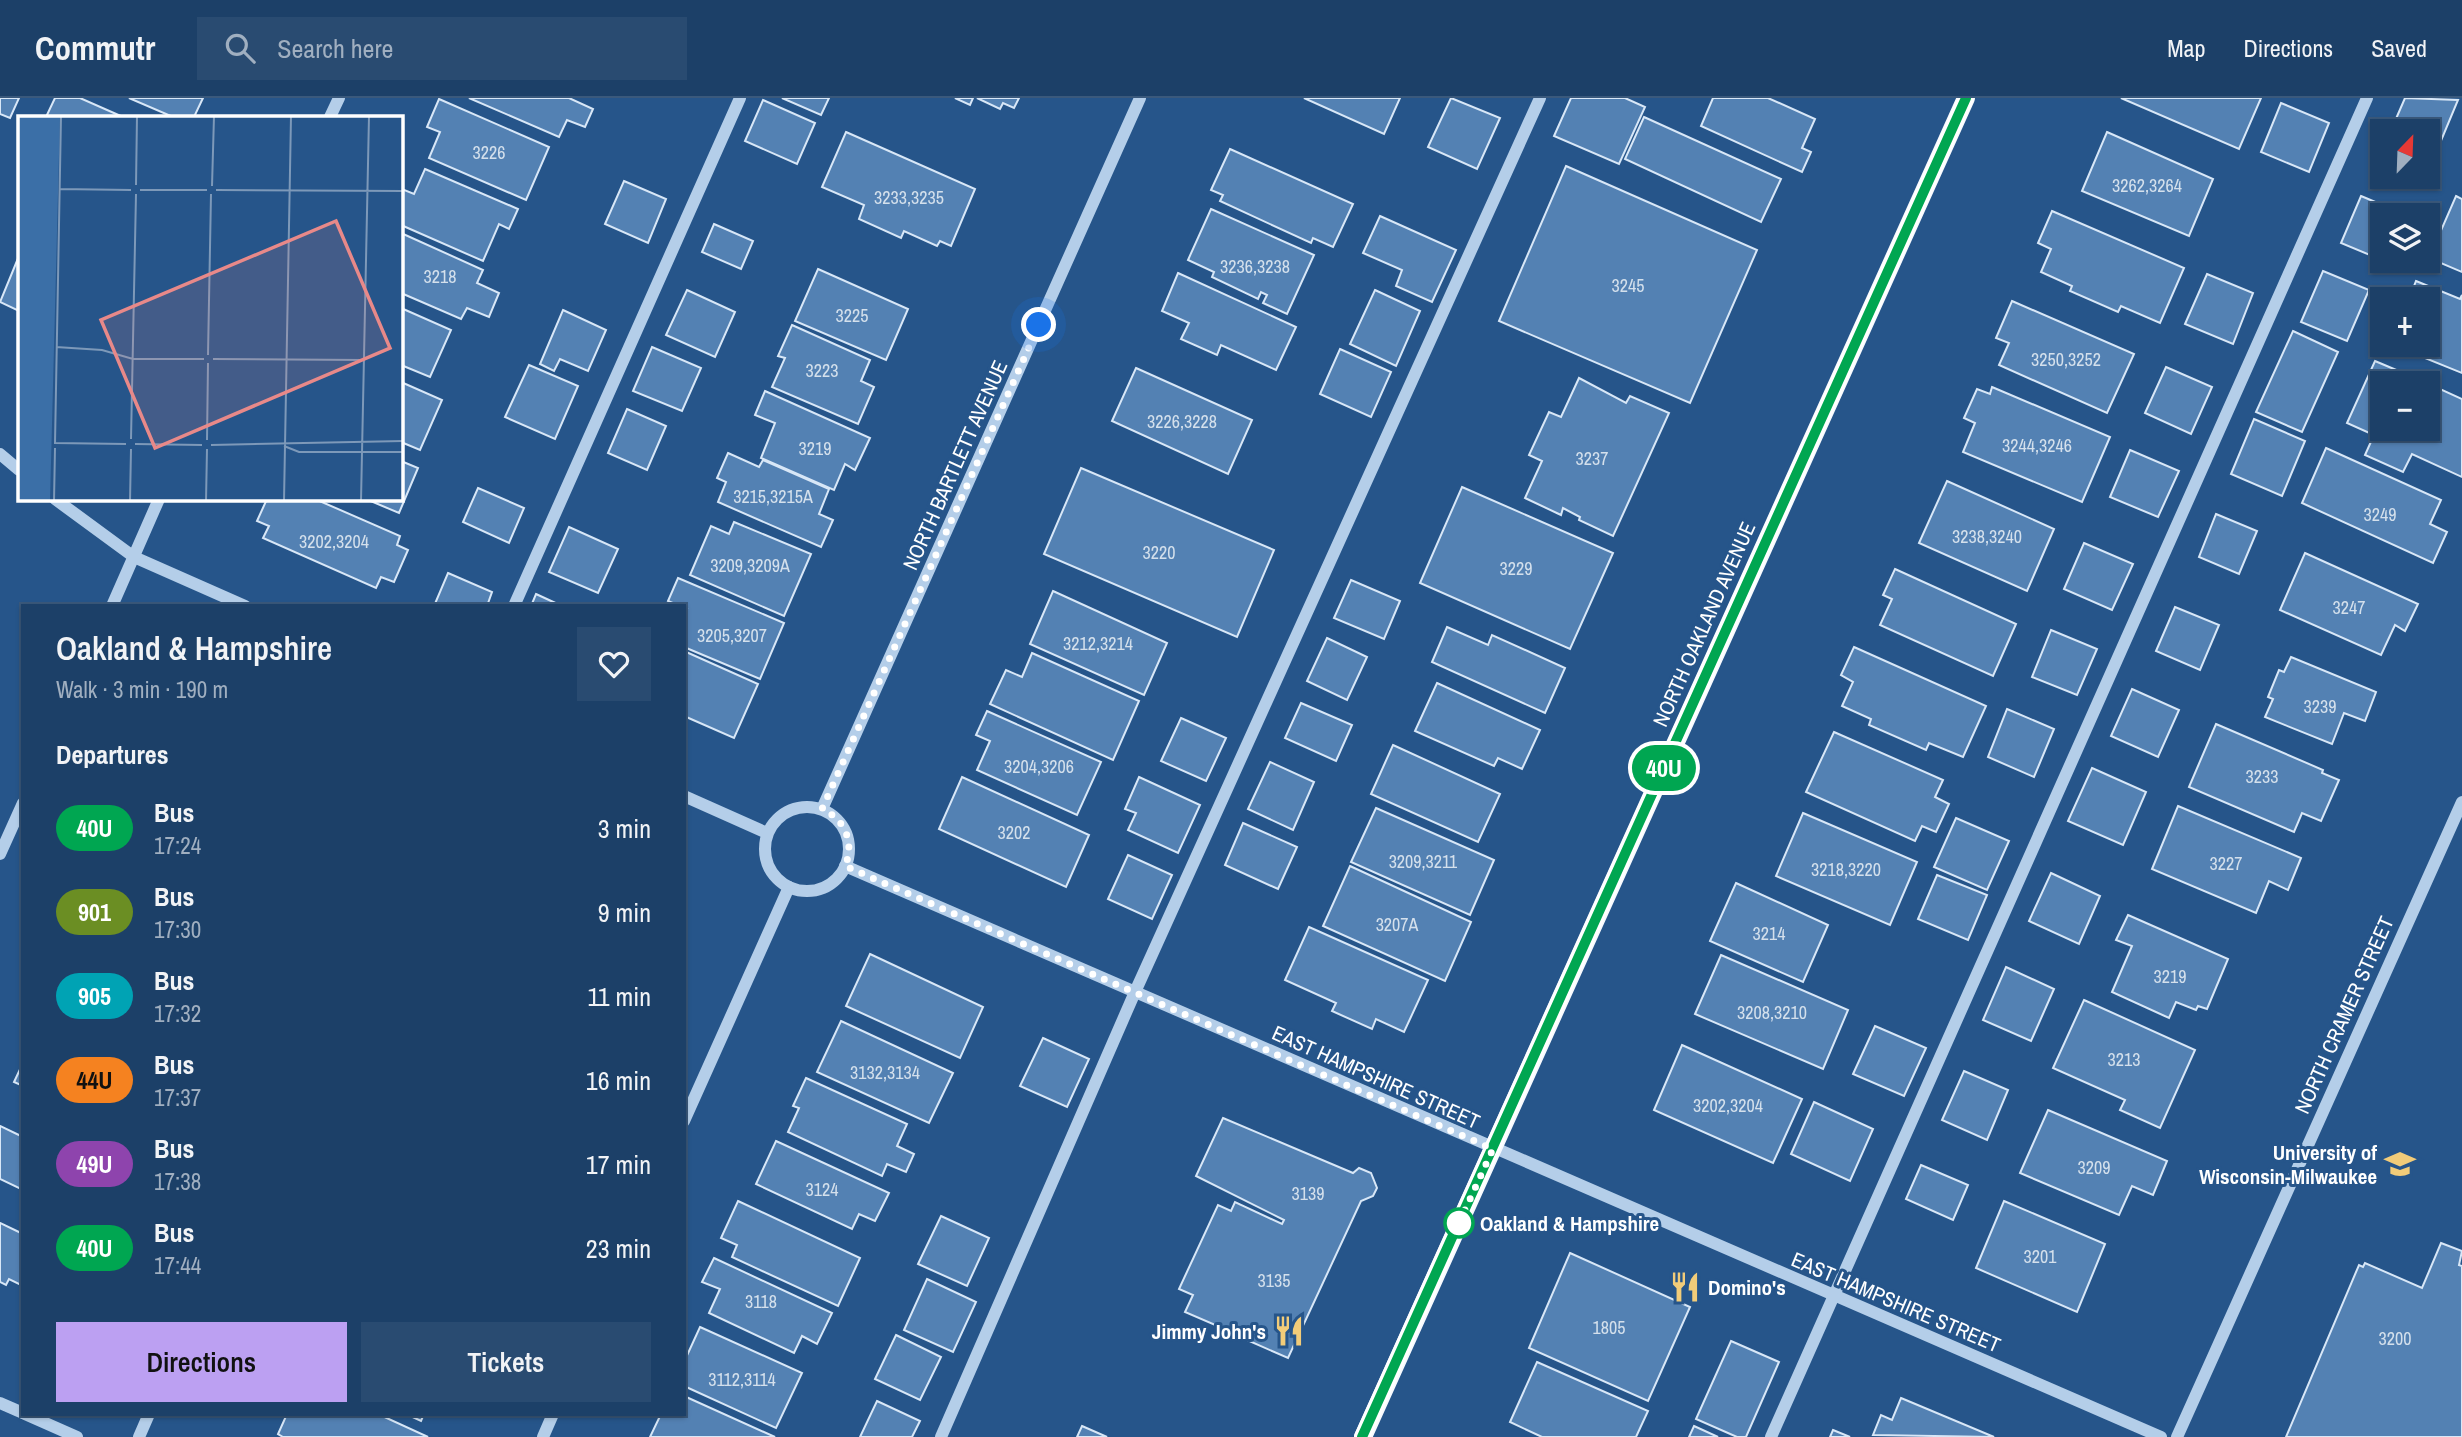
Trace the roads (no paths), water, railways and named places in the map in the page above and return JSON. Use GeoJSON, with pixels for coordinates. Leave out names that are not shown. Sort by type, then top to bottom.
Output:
{"type":"FeatureCollection","features":[{"type":"Feature","properties":{"kind":"main road","name":"NORTH OAKLAND AVENUE"},"geometry":{"type":"LineString","coordinates":[[1363,1437],[1966,98]]}},
{"type":"Feature","properties":{"kind":"street"},"geometry":{"type":"LineString","coordinates":[[330,116],[339,98]]}},
{"type":"Feature","properties":{"kind":"street"},"geometry":{"type":"LineString","coordinates":[[515,604],[740,98]]}},
{"type":"Feature","properties":{"kind":"street","name":"NORTH BARTLETT AVENUE"},"geometry":{"type":"LineString","coordinates":[[822,809],[1140,98]]}},
{"type":"Feature","properties":{"kind":"street"},"geometry":{"type":"LineString","coordinates":[[941,1437],[1135,992],[1540,98]]}},
{"type":"Feature","properties":{"kind":"street"},"geometry":{"type":"LineString","coordinates":[[1771,1437],[2367,98]]}},
{"type":"Feature","properties":{"kind":"street"},"geometry":{"type":"LineString","coordinates":[[0,454],[18,469]]}},
{"type":"Feature","properties":{"kind":"street"},"geometry":{"type":"LineString","coordinates":[[56,500],[134,557],[240,604]]}},
{"type":"Feature","properties":{"kind":"street"},"geometry":{"type":"LineString","coordinates":[[113,604],[159,500]]}},
{"type":"Feature","properties":{"kind":"street"},"geometry":{"type":"LineString","coordinates":[[686,797],[767,833]]}},
{"type":"Feature","properties":{"kind":"street","name":"NORTH CRAMER STREET"},"geometry":{"type":"LineString","coordinates":[[2176,1437],[2462,802]]}},
{"type":"Feature","properties":{"kind":"street"},"geometry":{"type":"LineString","coordinates":[[0,854],[21,807]]}},
{"type":"Feature","properties":{"kind":"street"},"geometry":{"type":"LineString","coordinates":[[791,809],[822,809],[835,817],[847,836],[850,848],[845,866],[827,886],[805,891],[789,887],[775,876],[768,866],[764,844],[767,833],[773,823],[791,809]]}},
{"type":"Feature","properties":{"kind":"street","name":"EAST HAMPSHIRE STREET"},"geometry":{"type":"LineString","coordinates":[[845,866],[2161,1437]]}},
{"type":"Feature","properties":{"kind":"street"},"geometry":{"type":"LineString","coordinates":[[686,1117],[789,887]]}},
{"type":"Feature","properties":{"kind":"street"},"geometry":{"type":"LineString","coordinates":[[0,1403],[21,1412]]}},
{"type":"Feature","properties":{"kind":"street"},"geometry":{"type":"LineString","coordinates":[[31,1416],[77,1437]]}},
{"type":"Feature","properties":{"kind":"street"},"geometry":{"type":"LineString","coordinates":[[139,1437],[148,1416]]}},
{"type":"Feature","properties":{"kind":"street"},"geometry":{"type":"LineString","coordinates":[[543,1437],[552,1416]]}},
{"type":"Feature","properties":{"kind":"place","name":"University of Wisconsin-Milwaukee"},"geometry":{"type":"Point","coordinates":[2400,1164]}},
{"type":"Feature","properties":{"kind":"place","name":"Oakland & Hampshire"},"geometry":{"type":"Point","coordinates":[1459,1223]}},
{"type":"Feature","properties":{"kind":"place","name":"Domino's"},"geometry":{"type":"Point","coordinates":[1685,1287]}},
{"type":"Feature","properties":{"kind":"place","name":"Jimmy John's"},"geometry":{"type":"Point","coordinates":[1289,1331]}}]}
